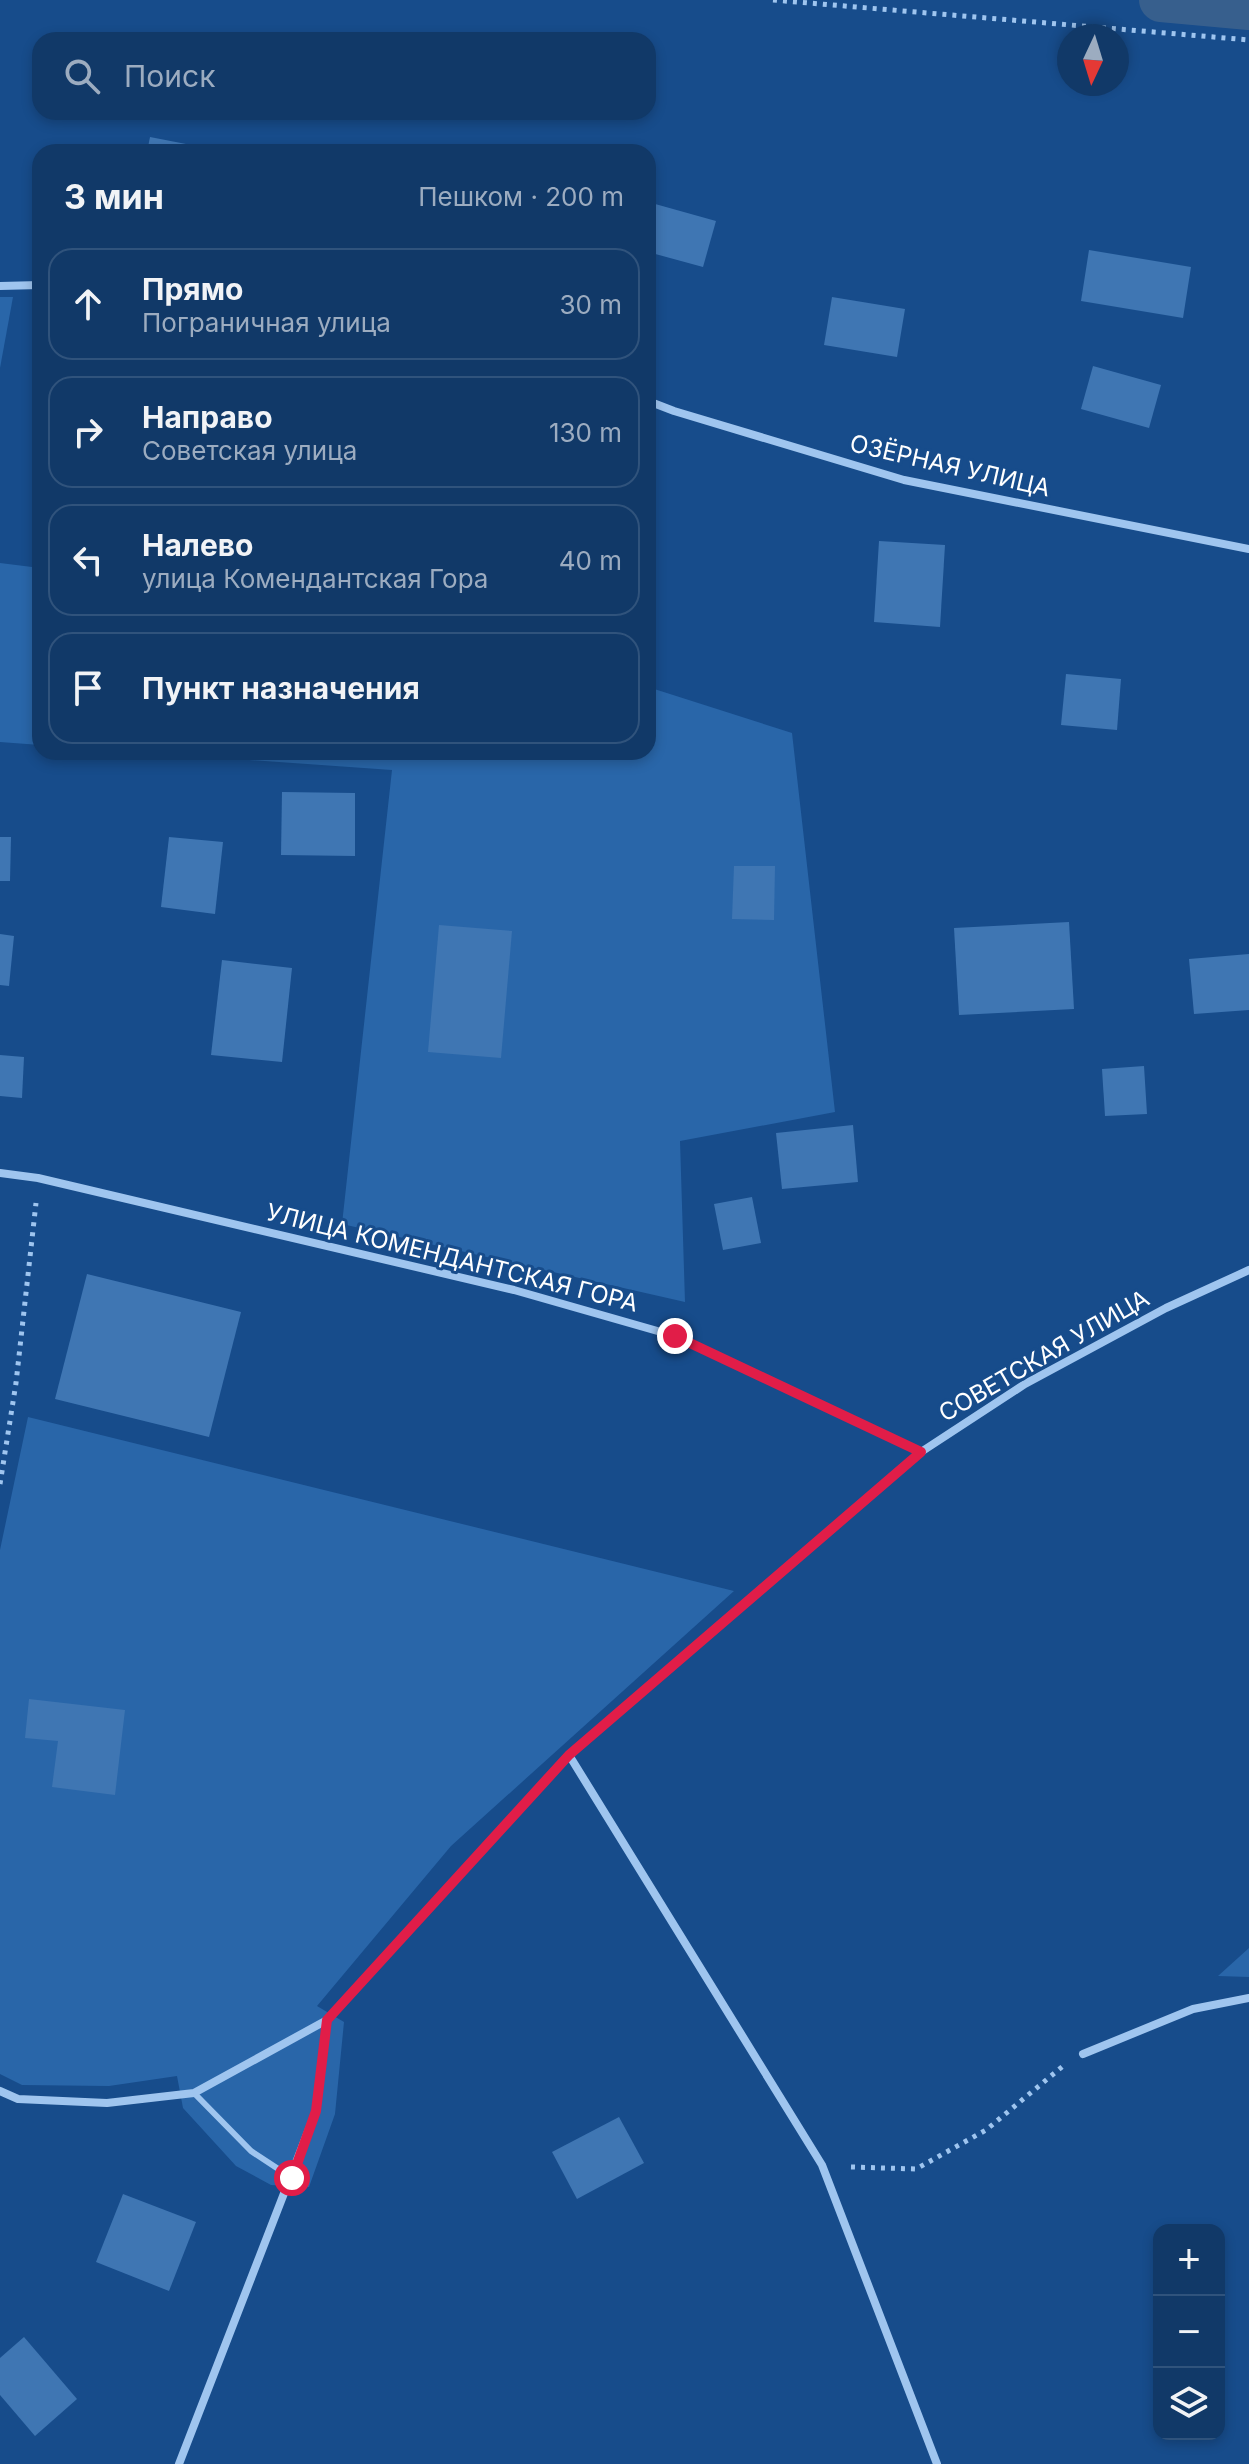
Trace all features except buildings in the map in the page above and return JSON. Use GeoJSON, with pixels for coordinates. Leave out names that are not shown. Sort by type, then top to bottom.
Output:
{"type":"FeatureCollection","features":[{"type":"Feature","properties":{"kind":"street"},"geometry":{"type":"LineString","coordinates":[[0,286],[32,285]]}},
{"type":"Feature","properties":{"kind":"street","name":"ОЗЁРНАЯ УЛИЦА"},"geometry":{"type":"LineString","coordinates":[[656,404],[904,480],[1249,549]]}},
{"type":"Feature","properties":{"kind":"street","name":"УЛИЦА КОМЕНДАНТСКАЯ ГОРА"},"geometry":{"type":"LineString","coordinates":[[0,1173],[38,1178],[514,1290],[675,1336],[921,1452]]}},
{"type":"Feature","properties":{"kind":"street","name":"СОВЕТСКАЯ УЛИЦА"},"geometry":{"type":"LineString","coordinates":[[0,2091],[18,2099],[107,2103],[194,2093],[327,2020],[569,1755],[921,1452],[1025,1384],[1166,1308],[1249,1270]]}},
{"type":"Feature","properties":{"kind":"street"},"geometry":{"type":"LineString","coordinates":[[569,1755],[822,2165],[937,2464]]}},
{"type":"Feature","properties":{"kind":"street"},"geometry":{"type":"LineString","coordinates":[[1083,2054],[1193,2009],[1249,1998]]}},
{"type":"Feature","properties":{"kind":"street"},"geometry":{"type":"LineString","coordinates":[[179,2464],[316,2111],[327,2020]]}},
{"type":"Feature","properties":{"kind":"lane"},"geometry":{"type":"LineString","coordinates":[[194,2093],[251,2151],[292,2178]]}},
{"type":"Feature","properties":{"kind":"path"},"geometry":{"type":"LineString","coordinates":[[773,0],[1249,40]]}},
{"type":"Feature","properties":{"kind":"path"},"geometry":{"type":"LineString","coordinates":[[0,1484],[16,1383],[38,1178]]}},
{"type":"Feature","properties":{"kind":"path"},"geometry":{"type":"LineString","coordinates":[[822,2165],[916,2169],[986,2130],[1062,2066],[1083,2054]]}},
{"type":"Feature","properties":{"kind":"shaded area"},"geometry":{"type":"Polygon","coordinates":[[[0,297],[13,297],[0,368],[0,297]]]}},
{"type":"Feature","properties":{"kind":"shaded area"},"geometry":{"type":"Polygon","coordinates":[[[0,563],[32,567],[32,744],[0,742],[0,563]]]}},
{"type":"Feature","properties":{"kind":"shaded area"},"geometry":{"type":"Polygon","coordinates":[[[656,690],[792,733],[835,1112],[680,1141],[685,1302],[342,1224],[392,770],[250,760],[656,760],[656,690]]]}},
{"type":"Feature","properties":{"kind":"shaded area"},"geometry":{"type":"Polygon","coordinates":[[[28,1417],[734,1591],[451,1846],[317,2006],[344,2022],[335,2114],[309,2187],[271,2185],[236,2166],[183,2108],[177,2076],[109,2086],[22,2085],[0,2074],[0,1550],[28,1417]]]}},
{"type":"Feature","properties":{"kind":"shaded area"},"geometry":{"type":"Polygon","coordinates":[[[1249,1948],[1249,1977],[1218,1976],[1249,1948]]]}},
{"type":"Feature","properties":{"kind":"waterway"},"geometry":{"type":"LineString","coordinates":[[1161,0],[1249,8]]}},
{"type":"Feature","properties":{"kind":"route"},"geometry":{"type":"LineString","coordinates":[[292,2178],[316,2111],[327,2020],[569,1755],[921,1452],[675,1336]]}}]}
